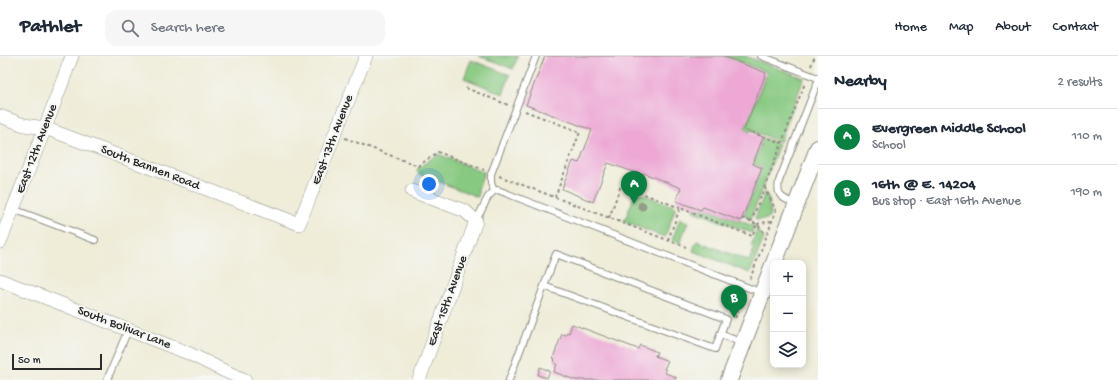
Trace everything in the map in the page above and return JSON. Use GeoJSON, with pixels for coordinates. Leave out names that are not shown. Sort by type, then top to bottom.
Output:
{"type":"FeatureCollection","features":[{"type":"Feature","properties":{"kind":"street","name":"East 12th Avenue"},"geometry":{"type":"LineString","coordinates":[[0,242],[72,56]]}},
{"type":"Feature","properties":{"kind":"street","name":"East 13th Avenue"},"geometry":{"type":"LineString","coordinates":[[299,224],[366,56]]}},
{"type":"Feature","properties":{"kind":"street","name":"South Bannen Road"},"geometry":{"type":"LineString","coordinates":[[0,116],[24,125],[45,128],[299,224]]}},
{"type":"Feature","properties":{"kind":"street"},"geometry":{"type":"LineString","coordinates":[[775,260],[818,148]]}},
{"type":"Feature","properties":{"kind":"street"},"geometry":{"type":"LineString","coordinates":[[412,191],[465,211],[476,221]]}},
{"type":"Feature","properties":{"kind":"street","name":"East 15th Avenue"},"geometry":{"type":"LineString","coordinates":[[419,380],[476,221]]}},
{"type":"Feature","properties":{"kind":"street"},"geometry":{"type":"LineString","coordinates":[[728,380],[770,272]]}},
{"type":"Feature","properties":{"kind":"street","name":"South Bolivar Lane"},"geometry":{"type":"LineString","coordinates":[[0,280],[188,353],[245,380]]}},
{"type":"Feature","properties":{"kind":"lane"},"geometry":{"type":"LineString","coordinates":[[494,191],[491,183],[491,174],[536,56]]}},
{"type":"Feature","properties":{"kind":"lane"},"geometry":{"type":"LineString","coordinates":[[761,56],[818,78]]}},
{"type":"Feature","properties":{"kind":"lane"},"geometry":{"type":"LineString","coordinates":[[796,204],[782,198],[779,194],[779,181],[818,81]]}},
{"type":"Feature","properties":{"kind":"lane"},"geometry":{"type":"LineString","coordinates":[[476,221],[488,196],[494,191],[498,190],[762,293]]}},
{"type":"Feature","properties":{"kind":"lane"},"geometry":{"type":"LineString","coordinates":[[13,209],[95,240]]}},
{"type":"Feature","properties":{"kind":"lane"},"geometry":{"type":"LineString","coordinates":[[509,380],[544,286],[556,254],[726,319],[715,349],[544,286]]}},
{"type":"Feature","properties":{"kind":"lane"},"geometry":{"type":"LineString","coordinates":[[107,380],[128,329]]}},
{"type":"Feature","properties":{"kind":"lane"},"geometry":{"type":"LineString","coordinates":[[720,334],[743,343]]}},
{"type":"Feature","properties":{"kind":"path"},"geometry":{"type":"LineString","coordinates":[[751,222],[815,56]]}},
{"type":"Feature","properties":{"kind":"path"},"geometry":{"type":"LineString","coordinates":[[466,88],[580,132],[555,197]]}},
{"type":"Feature","properties":{"kind":"path"},"geometry":{"type":"LineString","coordinates":[[752,132],[782,143]]}},
{"type":"Feature","properties":{"kind":"path"},"geometry":{"type":"LineString","coordinates":[[609,218],[621,185],[752,236],[757,224]]}},
{"type":"Feature","properties":{"kind":"path"},"geometry":{"type":"LineString","coordinates":[[728,337],[776,211],[764,188]]}},
{"type":"Feature","properties":{"kind":"path"},"geometry":{"type":"LineString","coordinates":[[668,240],[680,208]]}},
{"type":"Feature","properties":{"kind":"path"},"geometry":{"type":"LineString","coordinates":[[742,218],[757,224],[772,221]]}},
{"type":"Feature","properties":{"kind":"path"},"geometry":{"type":"LineString","coordinates":[[757,224],[767,236]]}},
{"type":"Feature","properties":{"kind":"green space"},"geometry":{"type":"Polygon","coordinates":[[[479,56],[518,56],[513,69],[479,56]]]}},
{"type":"Feature","properties":{"kind":"green space"},"geometry":{"type":"Polygon","coordinates":[[[724,56],[745,56],[804,78],[780,142],[745,129],[767,72],[724,56]]]}},
{"type":"Feature","properties":{"kind":"green space"},"geometry":{"type":"Polygon","coordinates":[[[471,60],[510,75],[503,94],[464,78],[471,60]]]}},
{"type":"Feature","properties":{"kind":"green space"},"geometry":{"type":"Polygon","coordinates":[[[763,138],[779,144],[751,218],[744,216],[762,168],[753,164],[763,138]]]}},
{"type":"Feature","properties":{"kind":"green space"},"geometry":{"type":"Polygon","coordinates":[[[438,154],[484,172],[478,189],[478,197],[417,172],[418,168],[438,154]]]}},
{"type":"Feature","properties":{"kind":"green space"},"geometry":{"type":"Polygon","coordinates":[[[636,192],[676,207],[665,237],[624,222],[636,192]]]}},
{"type":"Feature","properties":{"kind":"green space"},"geometry":{"type":"Polygon","coordinates":[[[765,192],[770,202],[769,206],[771,211],[768,219],[756,220],[755,218],[765,192]]]}},
{"type":"Feature","properties":{"kind":"green space"},"geometry":{"type":"Polygon","coordinates":[[[703,207],[754,226],[752,233],[693,211],[694,208],[701,211],[703,207]]]}},
{"type":"Feature","properties":{"kind":"green space"},"geometry":{"type":"Polygon","coordinates":[[[680,219],[688,222],[680,243],[672,240],[680,219]]]}},
{"type":"Feature","properties":{"kind":"green space"},"geometry":{"type":"Polygon","coordinates":[[[757,230],[764,238],[750,273],[693,251],[697,241],[749,261],[754,249],[751,246],[757,230]]]}},
{"type":"Feature","properties":{"kind":"building"},"geometry":{"type":"Polygon","coordinates":[[[545,56],[723,56],[766,73],[744,130],[763,137],[753,164],[762,168],[741,221],[703,207],[701,210],[676,201],[681,188],[643,173],[642,175],[608,163],[593,202],[562,189],[573,161],[579,163],[592,130],[526,105],[545,56]]]}},
{"type":"Feature","properties":{"kind":"building"},"geometry":{"type":"Polygon","coordinates":[[[572,324],[638,349],[640,345],[657,352],[655,356],[668,361],[664,369],[666,370],[665,373],[676,377],[675,380],[575,380],[554,372],[557,364],[554,363],[555,359],[553,358],[562,334],[566,335],[567,332],[569,333],[572,324]]]}},
{"type":"Feature","properties":{"kind":"building"},"geometry":{"type":"Polygon","coordinates":[[[540,367],[550,371],[547,378],[538,375],[540,367]]]}},
{"type":"Feature","properties":{"kind":"place","name":"Evergreen Middle School"},"geometry":{"type":"Point","coordinates":[634,204]}},
{"type":"Feature","properties":{"kind":"place","name":"16th @ E. 14204"},"geometry":{"type":"Point","coordinates":[734,318]}}]}
